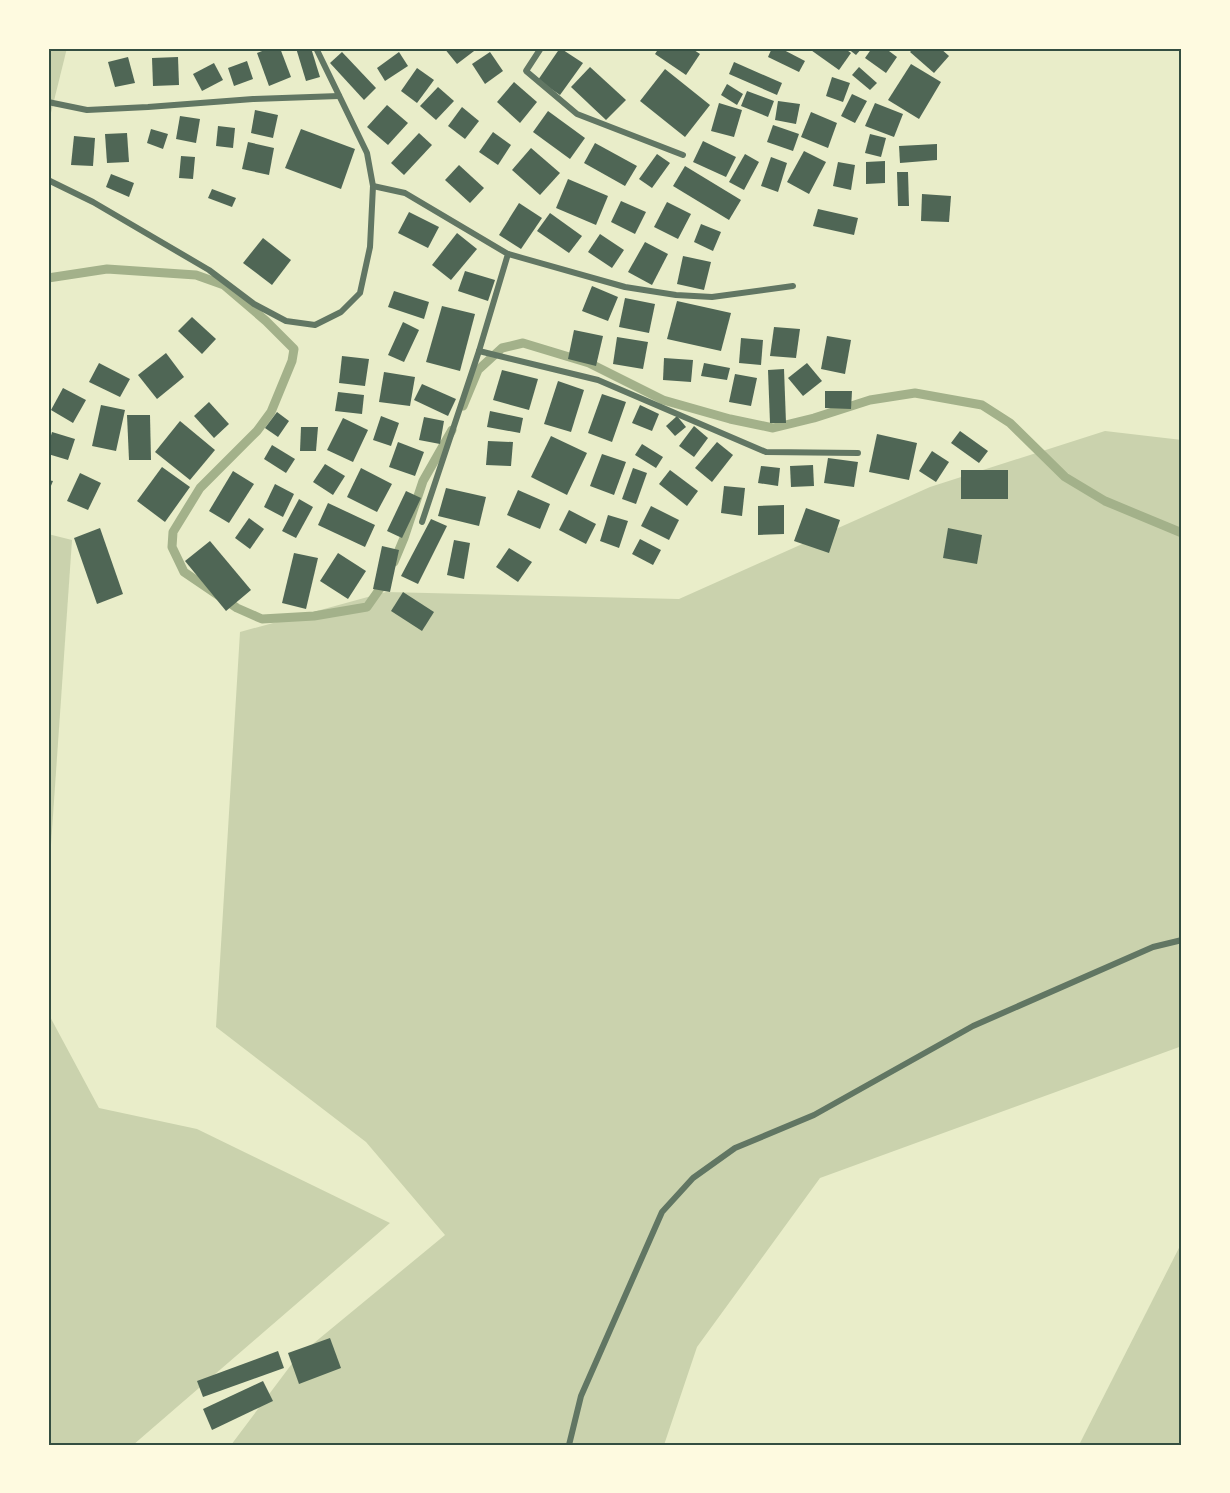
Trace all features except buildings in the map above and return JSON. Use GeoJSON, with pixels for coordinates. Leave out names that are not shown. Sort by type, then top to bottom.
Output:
{"type":"FeatureCollection","features":[{"type":"Feature","properties":{"kind":"street"},"geometry":{"type":"LineString","coordinates":[[48,180],[93,202],[209,270],[265,310],[286,321],[315,325],[341,312],[360,293],[370,247],[373,186],[367,153],[316,48]]}},
{"type":"Feature","properties":{"kind":"street"},"geometry":{"type":"LineString","coordinates":[[542,48],[526,71],[577,114],[682,156]]}},
{"type":"Feature","properties":{"kind":"street"},"geometry":{"type":"LineString","coordinates":[[48,102],[87,110],[339,96]]}},
{"type":"Feature","properties":{"kind":"street"},"geometry":{"type":"LineString","coordinates":[[373,186],[405,193],[508,254],[625,286],[676,295],[712,297],[793,286]]}},
{"type":"Feature","properties":{"kind":"street"},"geometry":{"type":"LineString","coordinates":[[422,522],[479,351],[508,254]]}},
{"type":"Feature","properties":{"kind":"street"},"geometry":{"type":"LineString","coordinates":[[479,351],[598,380],[766,452],[858,453]]}},
{"type":"Feature","properties":{"kind":"street"},"geometry":{"type":"LineString","coordinates":[[569,1445],[581,1396],[662,1212],[693,1178],[735,1148],[814,1115],[973,1026],[1153,947],[1182,940]]}},
{"type":"Feature","properties":{"kind":"green space"},"geometry":{"type":"Polygon","coordinates":[[[48,48],[67,48],[48,125],[48,48]]]}},
{"type":"Feature","properties":{"kind":"green space"},"geometry":{"type":"Polygon","coordinates":[[[1105,431],[1182,440],[1182,1046],[820,1178],[697,1347],[664,1445],[231,1445],[297,1357],[445,1235],[366,1142],[216,1027],[240,632],[386,592],[679,599],[930,487],[1105,431]]]}},
{"type":"Feature","properties":{"kind":"green space"},"geometry":{"type":"Polygon","coordinates":[[[48,534],[72,540],[48,888],[48,534]]]}},
{"type":"Feature","properties":{"kind":"green space"},"geometry":{"type":"Polygon","coordinates":[[[48,1013],[99,1108],[197,1129],[390,1223],[133,1445],[48,1445],[48,1013]]]}},
{"type":"Feature","properties":{"kind":"green space"},"geometry":{"type":"Polygon","coordinates":[[[1182,1242],[1182,1445],[1079,1445],[1182,1242]]]}},
{"type":"Feature","properties":{"kind":"waterway"},"geometry":{"type":"LineString","coordinates":[[48,278],[107,269],[196,275],[224,285],[294,349],[292,361],[271,412],[257,431],[200,488],[173,532],[172,547],[184,572],[237,608],[262,619],[314,616],[367,607],[386,580]]}},
{"type":"Feature","properties":{"kind":"waterway"},"geometry":{"type":"LineString","coordinates":[[463,406],[478,370],[502,348],[523,343],[589,363],[663,400],[730,419],[773,428],[870,400],[915,393],[982,405],[1010,423],[1065,477],[1105,501],[1182,533]]}},
{"type":"Feature","properties":{"kind":"waterway"},"geometry":{"type":"LineString","coordinates":[[394,562],[423,481],[452,430]]}}]}
